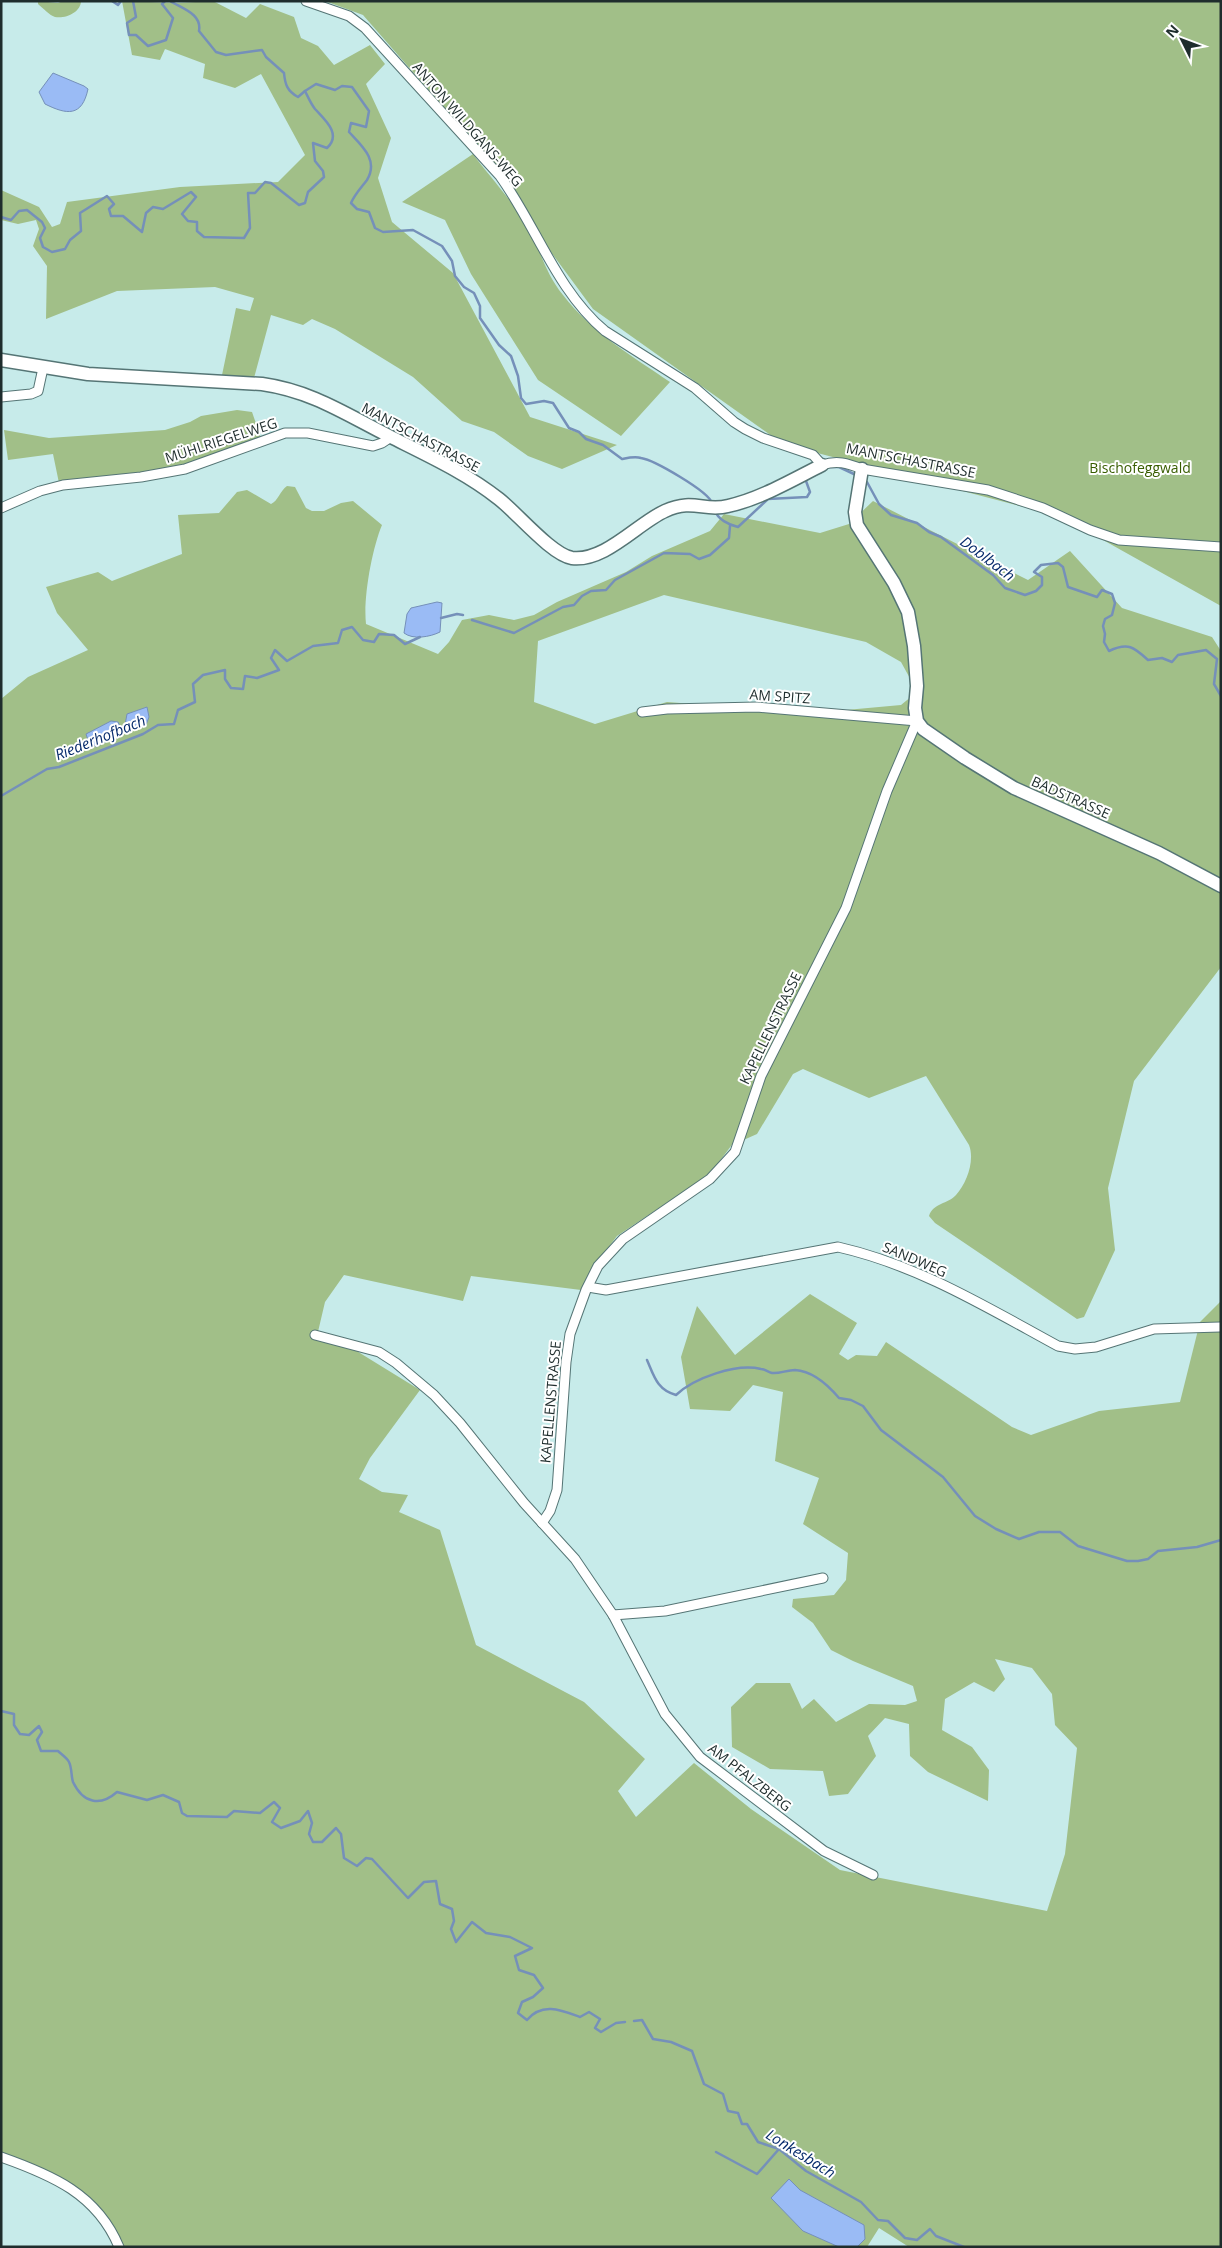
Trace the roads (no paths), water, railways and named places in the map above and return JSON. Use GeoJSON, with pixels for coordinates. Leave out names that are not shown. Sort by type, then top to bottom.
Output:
{"type":"FeatureCollection","features":[{"type":"Feature","properties":{"kind":"street","name":"ANTON WILDGANS-WEG"},"geometry":{"type":"LineString","coordinates":[[306,1],[349,16],[365,28],[488,164],[518,202],[571,296],[594,322],[694,388],[734,422],[763,438],[812,455],[822,465]]}},
{"type":"Feature","properties":{"kind":"street","name":"MANTSCHASTRASSE"},"geometry":{"type":"LineString","coordinates":[[1,360],[88,374],[262,384],[287,388],[326,402],[471,479],[500,500],[555,550],[573,558],[581,558],[612,547],[664,511],[682,504],[714,507],[742,502],[834,461],[862,469],[988,490],[1043,508],[1090,530],[1118,540],[1221,547]]}},
{"type":"Feature","properties":{"kind":"street"},"geometry":{"type":"LineString","coordinates":[[1,396],[31,394],[38,391],[43,368]]}},
{"type":"Feature","properties":{"kind":"street","name":"MÜHLRIEGELWEG"},"geometry":{"type":"LineString","coordinates":[[1,508],[40,491],[63,485],[141,477],[185,469],[285,433],[308,433],[373,446],[391,437]]}},
{"type":"Feature","properties":{"kind":"street","name":"KAPELLENSTRASSE"},"geometry":{"type":"LineString","coordinates":[[542,1523],[550,1512],[557,1490],[566,1362],[570,1334],[588,1287],[598,1266],[623,1239],[710,1179],[735,1152],[761,1076],[846,908],[887,791],[917,721],[914,646],[908,612],[894,583],[857,525],[855,512],[862,469]]}},
{"type":"Feature","properties":{"kind":"street","name":"AM SPITZ"},"geometry":{"type":"LineString","coordinates":[[642,712],[667,709],[758,707],[917,721]]}},
{"type":"Feature","properties":{"kind":"street","name":"BADSTRASSE"},"geometry":{"type":"LineString","coordinates":[[917,721],[923,729],[1014,788],[1159,853],[1221,886]]}},
{"type":"Feature","properties":{"kind":"street","name":"SANDWEG"},"geometry":{"type":"LineString","coordinates":[[588,1287],[606,1290],[838,1247],[864,1252],[918,1273],[985,1306],[1058,1346],[1067,1348],[1096,1347],[1154,1329],[1220,1327]]}},
{"type":"Feature","properties":{"kind":"street"},"geometry":{"type":"LineString","coordinates":[[314,1334],[369,1348],[386,1356],[406,1371],[434,1395],[460,1423],[542,1523]]}},
{"type":"Feature","properties":{"kind":"street","name":"AM PFALZBERG"},"geometry":{"type":"LineString","coordinates":[[542,1523],[575,1559],[613,1615],[665,1714],[700,1757],[824,1852],[873,1874]]}},
{"type":"Feature","properties":{"kind":"street"},"geometry":{"type":"LineString","coordinates":[[613,1615],[665,1611],[823,1578]]}},
{"type":"Feature","properties":{"kind":"street"},"geometry":{"type":"LineString","coordinates":[[1,2157],[42,2173],[78,2192],[102,2217],[119,2247]]}},
{"type":"Feature","properties":{"kind":"water"},"geometry":{"type":"Polygon","coordinates":[[[53,73],[88,89],[82,105],[78,109],[72,111],[60,110],[45,104],[39,92],[53,73]]]}},
{"type":"Feature","properties":{"kind":"water"},"geometry":{"type":"Polygon","coordinates":[[[437,602],[442,603],[440,632],[422,637],[404,633],[407,614],[411,608],[437,602]]]}},
{"type":"Feature","properties":{"kind":"water"},"geometry":{"type":"Polygon","coordinates":[[[147,707],[149,717],[146,725],[130,730],[125,725],[127,714],[147,707]]]}},
{"type":"Feature","properties":{"kind":"water"},"geometry":{"type":"Polygon","coordinates":[[[111,721],[118,722],[123,733],[96,747],[88,740],[86,734],[111,721]]]}},
{"type":"Feature","properties":{"kind":"water"},"geometry":{"type":"Polygon","coordinates":[[[789,2179],[800,2190],[864,2225],[865,2239],[857,2247],[839,2247],[803,2231],[771,2198],[789,2179]]]}},
{"type":"Feature","properties":{"kind":"waterway"},"geometry":{"type":"LineString","coordinates":[[112,1],[118,5],[121,1]]}},
{"type":"Feature","properties":{"kind":"waterway"},"geometry":{"type":"LineString","coordinates":[[133,1],[136,17],[127,23],[129,35],[136,35],[148,46],[166,40],[173,18],[162,4],[165,1]]}},
{"type":"Feature","properties":{"kind":"waterway"},"geometry":{"type":"LineString","coordinates":[[170,1],[195,16],[198,20],[199,31],[216,52],[226,55],[262,50],[266,57],[284,73],[286,84],[291,92],[298,97],[305,91]]}},
{"type":"Feature","properties":{"kind":"waterway","name":"Doblbach"},"geometry":{"type":"LineString","coordinates":[[1,217],[11,220],[19,211],[27,210],[42,222],[45,228],[40,238],[43,247],[52,252],[65,249],[70,240],[81,231],[80,213],[107,196],[114,204],[109,209],[111,216],[123,216],[142,232],[146,213],[153,207],[163,209],[191,192],[196,197],[182,214],[188,221],[197,222],[197,231],[204,237],[244,238],[250,228],[248,193],[255,193],[265,182],[271,183],[299,205],[305,203],[308,192],[324,177],[323,171],[315,161],[313,143],[327,148],[333,138],[332,132],[305,91],[316,84],[335,90],[342,86],[352,87],[369,111],[366,127],[351,123],[349,132],[364,148],[371,166],[367,180],[351,203],[357,209],[369,212],[375,228],[383,232],[413,230],[442,246],[452,261],[455,276],[464,287],[474,293],[480,306],[480,318],[499,345],[511,356],[518,376],[521,398],[526,404],[544,401],[553,403],[569,428],[579,432],[586,439],[603,445],[622,459],[639,457],[657,464],[701,491],[712,503]]}},
{"type":"Feature","properties":{"kind":"waterway","name":"Doblbach"},"geometry":{"type":"LineString","coordinates":[[829,467],[839,467],[856,475]]}},
{"type":"Feature","properties":{"kind":"waterway","name":"Doblbach"},"geometry":{"type":"LineString","coordinates":[[715,510],[724,521],[738,527],[768,499],[807,497],[810,492],[806,481],[809,477]]}},
{"type":"Feature","properties":{"kind":"waterway","name":"Doblbach"},"geometry":{"type":"LineString","coordinates":[[867,482],[879,504],[891,515],[917,523],[929,532],[941,537],[993,575],[1005,588],[1025,595],[1036,591],[1042,585],[1042,577],[1034,572],[1041,565],[1058,563],[1063,567],[1068,587],[1097,597],[1102,590],[1112,594],[1115,603],[1112,615],[1105,619],[1103,626],[1104,642],[1109,651],[1126,646],[1135,649],[1148,660],[1162,658],[1172,662],[1178,655],[1206,650],[1217,659],[1214,684],[1221,696]]}},
{"type":"Feature","properties":{"kind":"waterway","name":"Riederhofbach"},"geometry":{"type":"LineString","coordinates":[[472,620],[514,633],[563,607],[574,605],[582,596],[591,591],[606,590],[615,580],[664,553],[690,554],[699,559],[710,555],[729,538],[730,526]]}},
{"type":"Feature","properties":{"kind":"waterway","name":"Riederhofbach"},"geometry":{"type":"LineString","coordinates":[[441,618],[457,614],[463,615]]}},
{"type":"Feature","properties":{"kind":"waterway","name":"Riederhofbach"},"geometry":{"type":"LineString","coordinates":[[1,796],[47,769],[59,767],[143,734],[158,725],[174,724],[178,710],[195,702],[193,684],[203,675],[225,670],[225,679],[231,688],[243,689],[245,676],[257,678],[279,670],[271,658],[275,650],[287,661],[313,646],[338,643],[342,630],[352,627],[363,640],[374,642],[379,634],[394,635],[405,644],[420,637]]}},
{"type":"Feature","properties":{"kind":"waterway"},"geometry":{"type":"LineString","coordinates":[[647,1360],[660,1386],[664,1390],[676,1395],[693,1383],[728,1370],[751,1368],[762,1369],[772,1373],[795,1370],[808,1373],[830,1388],[839,1398],[851,1400],[863,1406],[881,1430],[943,1477],[975,1516],[996,1529],[1019,1539],[1039,1532],[1060,1532],[1078,1546],[1127,1561],[1148,1559],[1158,1551],[1197,1547],[1221,1540]]}},
{"type":"Feature","properties":{"kind":"waterway","name":"Lonkesbach"},"geometry":{"type":"LineString","coordinates":[[1,1711],[14,1714],[14,1725],[20,1734],[29,1735],[39,1726],[42,1732],[37,1740],[41,1751],[58,1751],[70,1764],[73,1782],[77,1789],[82,1795],[92,1800],[104,1800],[117,1792],[147,1800],[163,1795],[179,1802],[182,1813],[187,1816],[227,1817],[234,1811],[260,1813],[274,1802],[280,1808],[272,1822],[281,1828],[300,1821],[308,1811],[312,1823],[309,1834],[313,1842],[322,1842],[336,1828],[341,1834],[344,1858],[357,1866],[366,1858],[372,1859],[408,1898],[424,1882],[436,1881],[440,1904],[452,1909],[454,1921],[451,1929],[456,1942],[472,1922],[486,1933],[510,1937],[532,1948],[515,1956],[519,1970],[534,1975],[543,1988],[533,1997],[522,2002],[518,2013],[527,2020],[539,2011],[552,2009],[580,2017],[589,2012],[600,2019],[595,2028],[601,2032],[616,2023],[625,2022]]}},
{"type":"Feature","properties":{"kind":"waterway","name":"Lonkesbach"},"geometry":{"type":"LineString","coordinates":[[634,2021],[642,2020],[653,2039],[671,2042],[692,2051],[704,2084],[723,2094],[728,2111],[738,2113],[742,2124],[747,2124],[758,2142],[779,2149],[806,2171],[861,2202],[878,2220],[888,2221],[905,2238],[917,2240],[930,2229],[936,2236],[964,2247]]}},
{"type":"Feature","properties":{"kind":"waterway"},"geometry":{"type":"LineString","coordinates":[[716,2152],[757,2174],[779,2149]]}},
{"type":"Feature","properties":{"kind":"park label","name":"Bischofeggwald"},"geometry":{"type":"Point","coordinates":[1140,467]}}]}
